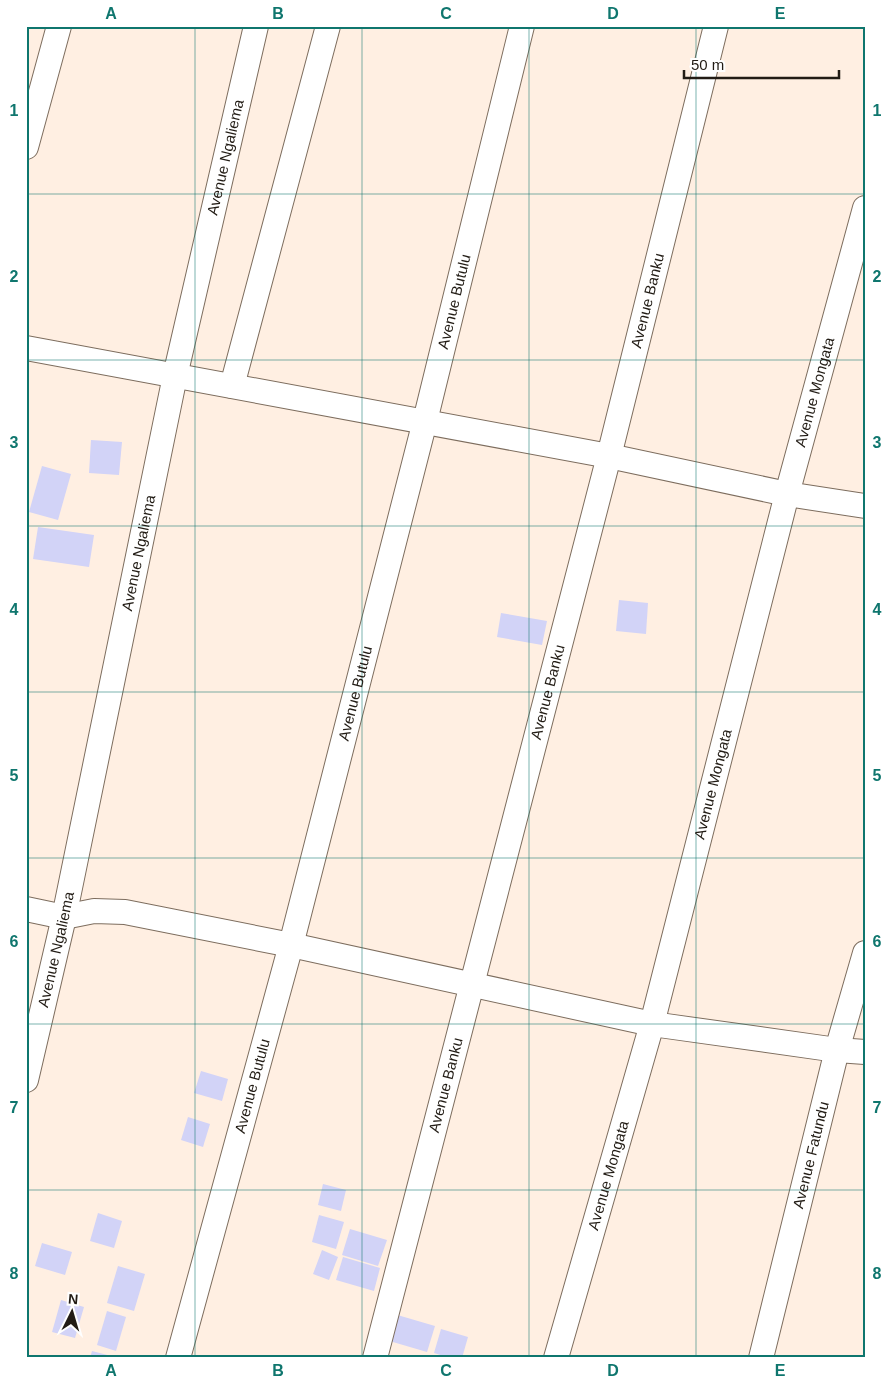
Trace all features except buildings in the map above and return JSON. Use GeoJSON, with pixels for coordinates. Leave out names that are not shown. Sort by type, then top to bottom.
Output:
{"type":"FeatureCollection","features":[{"type":"Feature","properties":{"kind":"street"},"geometry":{"type":"LineString","coordinates":[[26,147],[59,26]]}},
{"type":"Feature","properties":{"kind":"street","name":"Avenue Ngaliema"},"geometry":{"type":"LineString","coordinates":[[26,1080],[64,917],[175,376],[256,26]]}},
{"type":"Feature","properties":{"kind":"street"},"geometry":{"type":"LineString","coordinates":[[232,386],[328,26]]}},
{"type":"Feature","properties":{"kind":"street","name":"Avenue Butulu"},"geometry":{"type":"LineString","coordinates":[[178,1358],[291,946],[425,421],[522,26]]}},
{"type":"Feature","properties":{"kind":"street","name":"Avenue Banku"},"geometry":{"type":"LineString","coordinates":[[376,1358],[609,456],[716,26]]}},
{"type":"Feature","properties":{"kind":"street","name":"Avenue Mongata"},"geometry":{"type":"LineString","coordinates":[[556,1358],[652,1024],[786,494],[865,208]]}},
{"type":"Feature","properties":{"kind":"street"},"geometry":{"type":"LineString","coordinates":[[26,348],[609,456],[786,494],[865,506]]}},
{"type":"Feature","properties":{"kind":"street"},"geometry":{"type":"LineString","coordinates":[[26,909],[64,917],[94,911],[125,912],[473,984],[652,1024],[837,1050],[865,1052]]}},
{"type":"Feature","properties":{"kind":"street","name":"Avenue Fatundu"},"geometry":{"type":"LineString","coordinates":[[761,1358],[837,1050],[865,953]]}}]}
